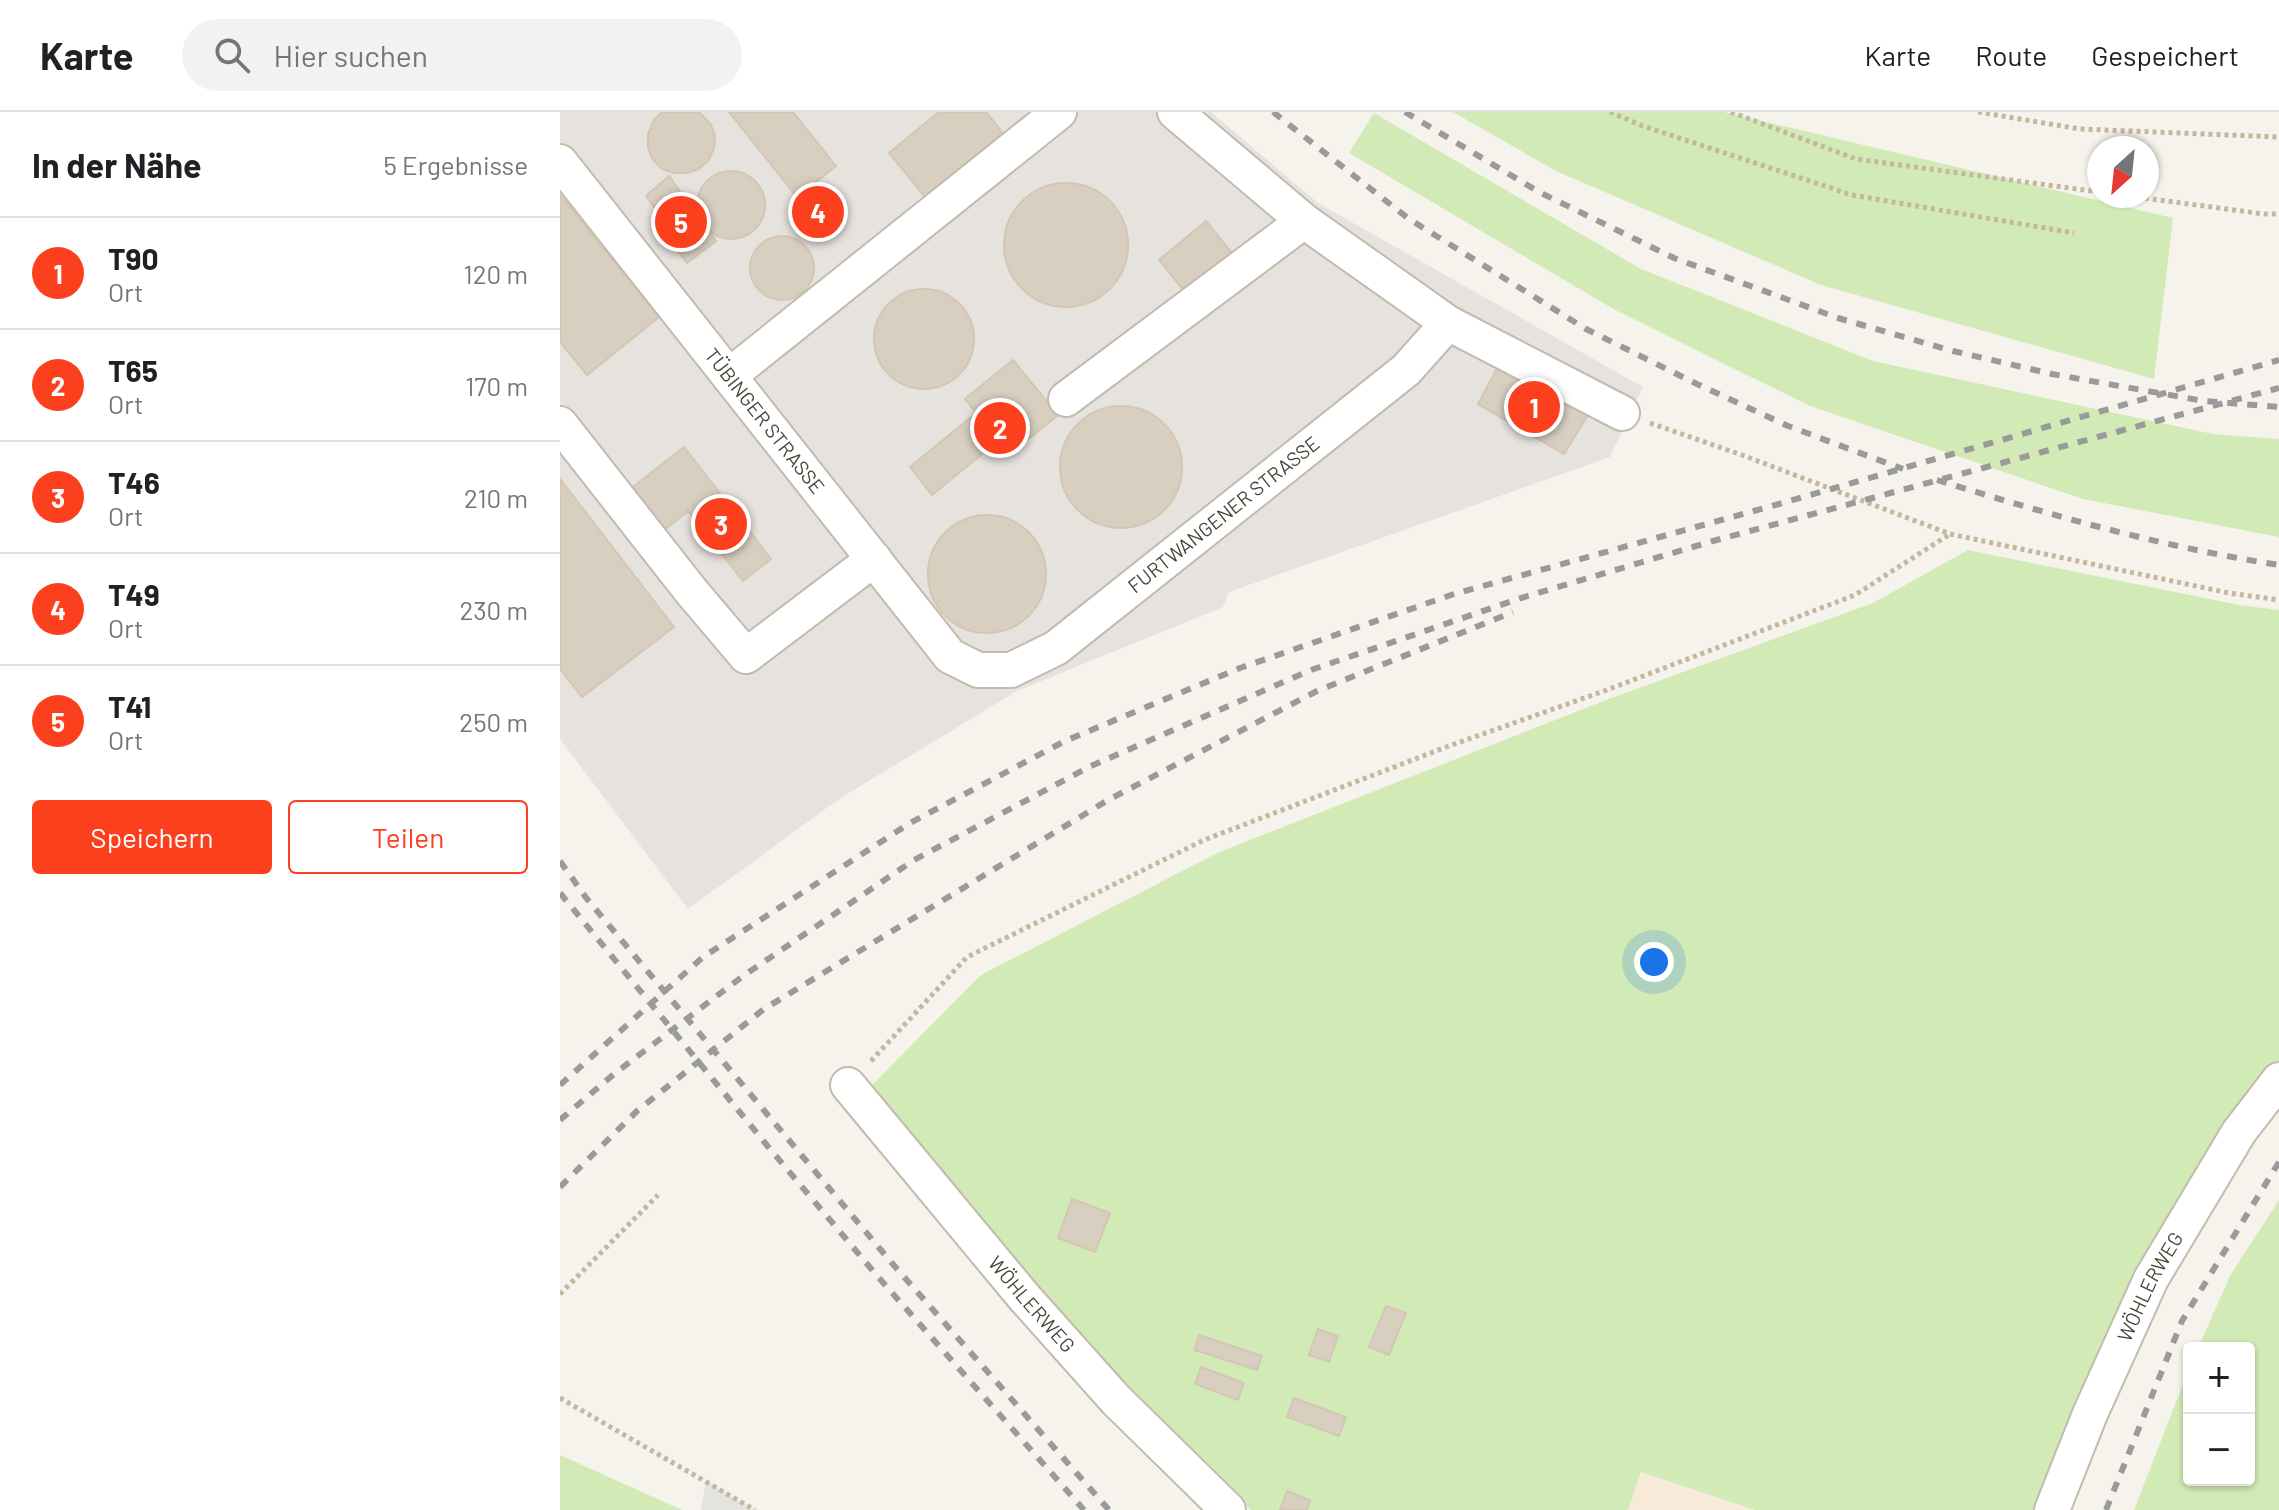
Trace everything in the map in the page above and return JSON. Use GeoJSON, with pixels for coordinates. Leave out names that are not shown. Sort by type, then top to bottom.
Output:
{"type":"FeatureCollection","features":[{"type":"Feature","properties":{"kind":"street"},"geometry":{"type":"LineString","coordinates":[[729,376],[1059,112]]}},
{"type":"Feature","properties":{"kind":"street"},"geometry":{"type":"LineString","coordinates":[[1175,112],[1304,221],[1448,323],[1622,413]]}},
{"type":"Feature","properties":{"kind":"street","name":"TÜBINGER STRASSE"},"geometry":{"type":"LineString","coordinates":[[560,162],[950,656],[978,670]]}},
{"type":"Feature","properties":{"kind":"street"},"geometry":{"type":"LineString","coordinates":[[1066,399],[1304,221]]}},
{"type":"Feature","properties":{"kind":"street","name":"FURTWANGENER STRASSE"},"geometry":{"type":"LineString","coordinates":[[978,670],[1011,670],[1056,648],[1406,370],[1448,323]]}},
{"type":"Feature","properties":{"kind":"street"},"geometry":{"type":"LineString","coordinates":[[560,424],[746,656],[874,559]]}},
{"type":"Feature","properties":{"kind":"street","name":"WÖHLERWEG"},"geometry":{"type":"LineString","coordinates":[[2052,1510],[2090,1414],[2151,1279],[2239,1132],[2279,1080]]}},
{"type":"Feature","properties":{"kind":"street","name":"WÖHLERWEG"},"geometry":{"type":"LineString","coordinates":[[848,1085],[1024,1297],[1116,1400],[1228,1510]]}},
{"type":"Feature","properties":{"kind":"path"},"geometry":{"type":"LineString","coordinates":[[1610,112],[1643,126],[1852,195],[2074,233]]}},
{"type":"Feature","properties":{"kind":"path"},"geometry":{"type":"LineString","coordinates":[[1731,112],[1856,159],[2087,190]]}},
{"type":"Feature","properties":{"kind":"path"},"geometry":{"type":"LineString","coordinates":[[1978,112],[2080,129],[2279,137]]}},
{"type":"Feature","properties":{"kind":"path"},"geometry":{"type":"LineString","coordinates":[[2159,200],[2279,214]]}},
{"type":"Feature","properties":{"kind":"path"},"geometry":{"type":"LineString","coordinates":[[1622,413],[1950,534],[2229,593],[2279,600]]}},
{"type":"Feature","properties":{"kind":"path"},"geometry":{"type":"LineString","coordinates":[[848,1085],[967,957],[1204,840],[1855,595],[1950,534]]}},
{"type":"Feature","properties":{"kind":"path"},"geometry":{"type":"LineString","coordinates":[[560,1294],[658,1195]]}},
{"type":"Feature","properties":{"kind":"path"},"geometry":{"type":"LineString","coordinates":[[560,1398],[755,1510]]}},
{"type":"Feature","properties":{"kind":"shaded area"},"geometry":{"type":"Polygon","coordinates":[[[560,112],[1211,112],[1318,203],[1643,387],[1610,457],[1229,592],[1223,607],[1017,691],[839,799],[688,909],[560,739],[560,112]]]}},
{"type":"Feature","properties":{"kind":"shaded area"},"geometry":{"type":"Polygon","coordinates":[[[1640,1472],[1755,1510],[1628,1510],[1640,1472]]]}},
{"type":"Feature","properties":{"kind":"shaded area"},"geometry":{"type":"Polygon","coordinates":[[[706,1481],[755,1510],[701,1510],[706,1481]]]}},
{"type":"Feature","properties":{"kind":"green space"},"geometry":{"type":"Polygon","coordinates":[[[1453,112],[1724,112],[2087,198],[2087,208],[2131,208],[2173,218],[2154,379],[1821,285],[1556,171],[1453,112]]]}},
{"type":"Feature","properties":{"kind":"green space"},"geometry":{"type":"Polygon","coordinates":[[[1374,113],[1641,269],[1873,361],[2213,434],[2279,439],[2279,537],[2083,499],[1810,406],[1617,311],[1349,153],[1374,113]]]}},
{"type":"Feature","properties":{"kind":"green space"},"geometry":{"type":"Polygon","coordinates":[[[1968,550],[2239,605],[2279,610],[2279,1062],[2229,1124],[2037,1510],[1755,1510],[1641,1472],[1628,1510],[1251,1510],[1155,1426],[927,1161],[869,1088],[981,975],[1217,853],[1606,700],[1873,603],[1968,550]]]}},
{"type":"Feature","properties":{"kind":"green space"},"geometry":{"type":"Polygon","coordinates":[[[2279,1200],[2279,1510],[2134,1510],[2183,1384],[2183,1486],[2255,1486],[2255,1342],[2201,1342],[2231,1274],[2279,1200]]]}},
{"type":"Feature","properties":{"kind":"green space"},"geometry":{"type":"Polygon","coordinates":[[[560,1455],[682,1510],[560,1510],[560,1455]]]}},
{"type":"Feature","properties":{"kind":"building"},"geometry":{"type":"Polygon","coordinates":[[[662,112],[699,112],[710,123],[715,135],[714,148],[709,160],[699,169],[674,173],[662,169],[653,160],[648,148],[648,134],[654,120],[662,112]]]}},
{"type":"Feature","properties":{"kind":"building"},"geometry":{"type":"Polygon","coordinates":[[[729,112],[793,112],[836,166],[797,197],[729,112]]]}},
{"type":"Feature","properties":{"kind":"building"},"geometry":{"type":"Polygon","coordinates":[[[939,112],[986,112],[1003,133],[925,197],[889,153],[939,112]]]}},
{"type":"Feature","properties":{"kind":"building"},"geometry":{"type":"Polygon","coordinates":[[[731,171],[755,181],[765,205],[755,229],[731,239],[707,229],[697,205],[707,181],[731,171]]]}},
{"type":"Feature","properties":{"kind":"building"},"geometry":{"type":"Polygon","coordinates":[[[669,176],[716,241],[687,263],[658,224],[663,220],[646,196],[669,176]]]}},
{"type":"Feature","properties":{"kind":"building"},"geometry":{"type":"Polygon","coordinates":[[[1066,183],[1090,188],[1110,201],[1123,221],[1128,245],[1123,269],[1110,289],[1090,302],[1066,307],[1042,302],[1022,289],[1009,269],[1004,245],[1009,221],[1022,201],[1042,188],[1066,183]]]}},
{"type":"Feature","properties":{"kind":"building"},"geometry":{"type":"Polygon","coordinates":[[[832,192],[840,204],[804,232],[795,220],[832,192]]]}},
{"type":"Feature","properties":{"kind":"building"},"geometry":{"type":"Polygon","coordinates":[[[560,195],[659,317],[587,375],[560,342],[560,195]]]}},
{"type":"Feature","properties":{"kind":"building"},"geometry":{"type":"Polygon","coordinates":[[[1206,221],[1235,257],[1188,296],[1159,260],[1206,221]]]}},
{"type":"Feature","properties":{"kind":"building"},"geometry":{"type":"Polygon","coordinates":[[[776,236],[788,236],[805,245],[812,256],[812,280],[805,291],[788,300],[776,300],[764,295],[755,286],[750,274],[750,262],[755,250],[764,241],[776,236]]]}},
{"type":"Feature","properties":{"kind":"building"},"geometry":{"type":"Polygon","coordinates":[[[924,289],[943,293],[959,304],[970,320],[974,339],[970,358],[959,374],[943,385],[924,389],[905,385],[889,374],[878,358],[874,339],[878,320],[889,304],[905,293],[924,289]]]}},
{"type":"Feature","properties":{"kind":"building"},"geometry":{"type":"Polygon","coordinates":[[[1013,360],[1058,415],[1010,454],[999,440],[932,495],[910,467],[976,413],[965,399],[1013,360]]]}},
{"type":"Feature","properties":{"kind":"building"},"geometry":{"type":"Polygon","coordinates":[[[1501,361],[1591,410],[1564,454],[1478,404],[1501,361]]]}},
{"type":"Feature","properties":{"kind":"building"},"geometry":{"type":"Polygon","coordinates":[[[1121,406],[1144,411],[1164,424],[1177,444],[1182,467],[1177,490],[1164,510],[1144,523],[1121,528],[1098,523],[1078,510],[1065,490],[1060,467],[1065,444],[1078,424],[1098,411],[1121,406]]]}},
{"type":"Feature","properties":{"kind":"building"},"geometry":{"type":"Polygon","coordinates":[[[684,447],[771,559],[743,581],[688,511],[657,536],[624,494],[684,447]]]}},
{"type":"Feature","properties":{"kind":"building"},"geometry":{"type":"Polygon","coordinates":[[[560,479],[674,627],[582,697],[560,669],[560,479]]]}},
{"type":"Feature","properties":{"kind":"building"},"geometry":{"type":"Polygon","coordinates":[[[987,515],[1010,519],[1029,532],[1042,551],[1046,574],[1042,597],[1029,616],[1010,629],[987,633],[964,629],[945,616],[932,597],[928,574],[932,551],[945,532],[964,519],[987,515]]]}},
{"type":"Feature","properties":{"kind":"building"},"geometry":{"type":"Polygon","coordinates":[[[1072,1199],[1110,1213],[1095,1252],[1058,1238],[1072,1199]]]}},
{"type":"Feature","properties":{"kind":"building"},"geometry":{"type":"Polygon","coordinates":[[[1386,1306],[1406,1313],[1389,1355],[1369,1347],[1386,1306]]]}},
{"type":"Feature","properties":{"kind":"building"},"geometry":{"type":"Polygon","coordinates":[[[1318,1329],[1338,1336],[1329,1362],[1309,1355],[1318,1329]]]}},
{"type":"Feature","properties":{"kind":"building"},"geometry":{"type":"Polygon","coordinates":[[[1199,1335],[1262,1356],[1257,1370],[1195,1350],[1199,1335]]]}},
{"type":"Feature","properties":{"kind":"building"},"geometry":{"type":"Polygon","coordinates":[[[1201,1367],[1244,1383],[1238,1400],[1195,1384],[1201,1367]]]}},
{"type":"Feature","properties":{"kind":"building"},"geometry":{"type":"Polygon","coordinates":[[[1294,1398],[1346,1417],[1339,1436],[1287,1417],[1294,1398]]]}},
{"type":"Feature","properties":{"kind":"building"},"geometry":{"type":"Polygon","coordinates":[[[1287,1491],[1310,1500],[1307,1510],[1280,1510],[1287,1491]]]}},
{"type":"Feature","properties":{"kind":"railway"},"geometry":{"type":"LineString","coordinates":[[1273,112],[1409,219],[1586,329],[1788,426],[1903,469]]}},
{"type":"Feature","properties":{"kind":"railway"},"geometry":{"type":"LineString","coordinates":[[1405,112],[1539,192],[1674,258],[1838,318],[1953,351],[2052,374],[2204,401],[2279,407]]}},
{"type":"Feature","properties":{"kind":"railway"},"geometry":{"type":"LineString","coordinates":[[560,1085],[703,957],[910,823],[1065,741],[1240,668],[1454,594],[2279,360]]}},
{"type":"Feature","properties":{"kind":"railway"},"geometry":{"type":"LineString","coordinates":[[560,1120],[614,1074],[743,976],[914,860],[1091,766],[1311,670],[1521,598],[1713,541],[2279,388]]}},
{"type":"Feature","properties":{"kind":"railway"},"geometry":{"type":"LineString","coordinates":[[1937,480],[2106,529],[2279,565]]}},
{"type":"Feature","properties":{"kind":"railway"},"geometry":{"type":"LineString","coordinates":[[560,1187],[637,1111],[764,1009],[1108,800],[1317,691],[1513,612]]}},
{"type":"Feature","properties":{"kind":"railway"},"geometry":{"type":"LineString","coordinates":[[560,861],[587,899],[891,1262],[1109,1510]]}},
{"type":"Feature","properties":{"kind":"railway"},"geometry":{"type":"LineString","coordinates":[[560,893],[879,1278],[1084,1510]]}},
{"type":"Feature","properties":{"kind":"railway"},"geometry":{"type":"LineString","coordinates":[[2106,1510],[2182,1321],[2279,1162]]}},
{"type":"Feature","properties":{"kind":"place","name":"T49"},"geometry":{"type":"Point","coordinates":[818,212]}},
{"type":"Feature","properties":{"kind":"place","name":"T41"},"geometry":{"type":"Point","coordinates":[681,222]}},
{"type":"Feature","properties":{"kind":"place","name":"T90"},"geometry":{"type":"Point","coordinates":[1534,407]}},
{"type":"Feature","properties":{"kind":"place","name":"T65"},"geometry":{"type":"Point","coordinates":[1000,428]}},
{"type":"Feature","properties":{"kind":"place","name":"T46"},"geometry":{"type":"Point","coordinates":[721,524]}}]}
